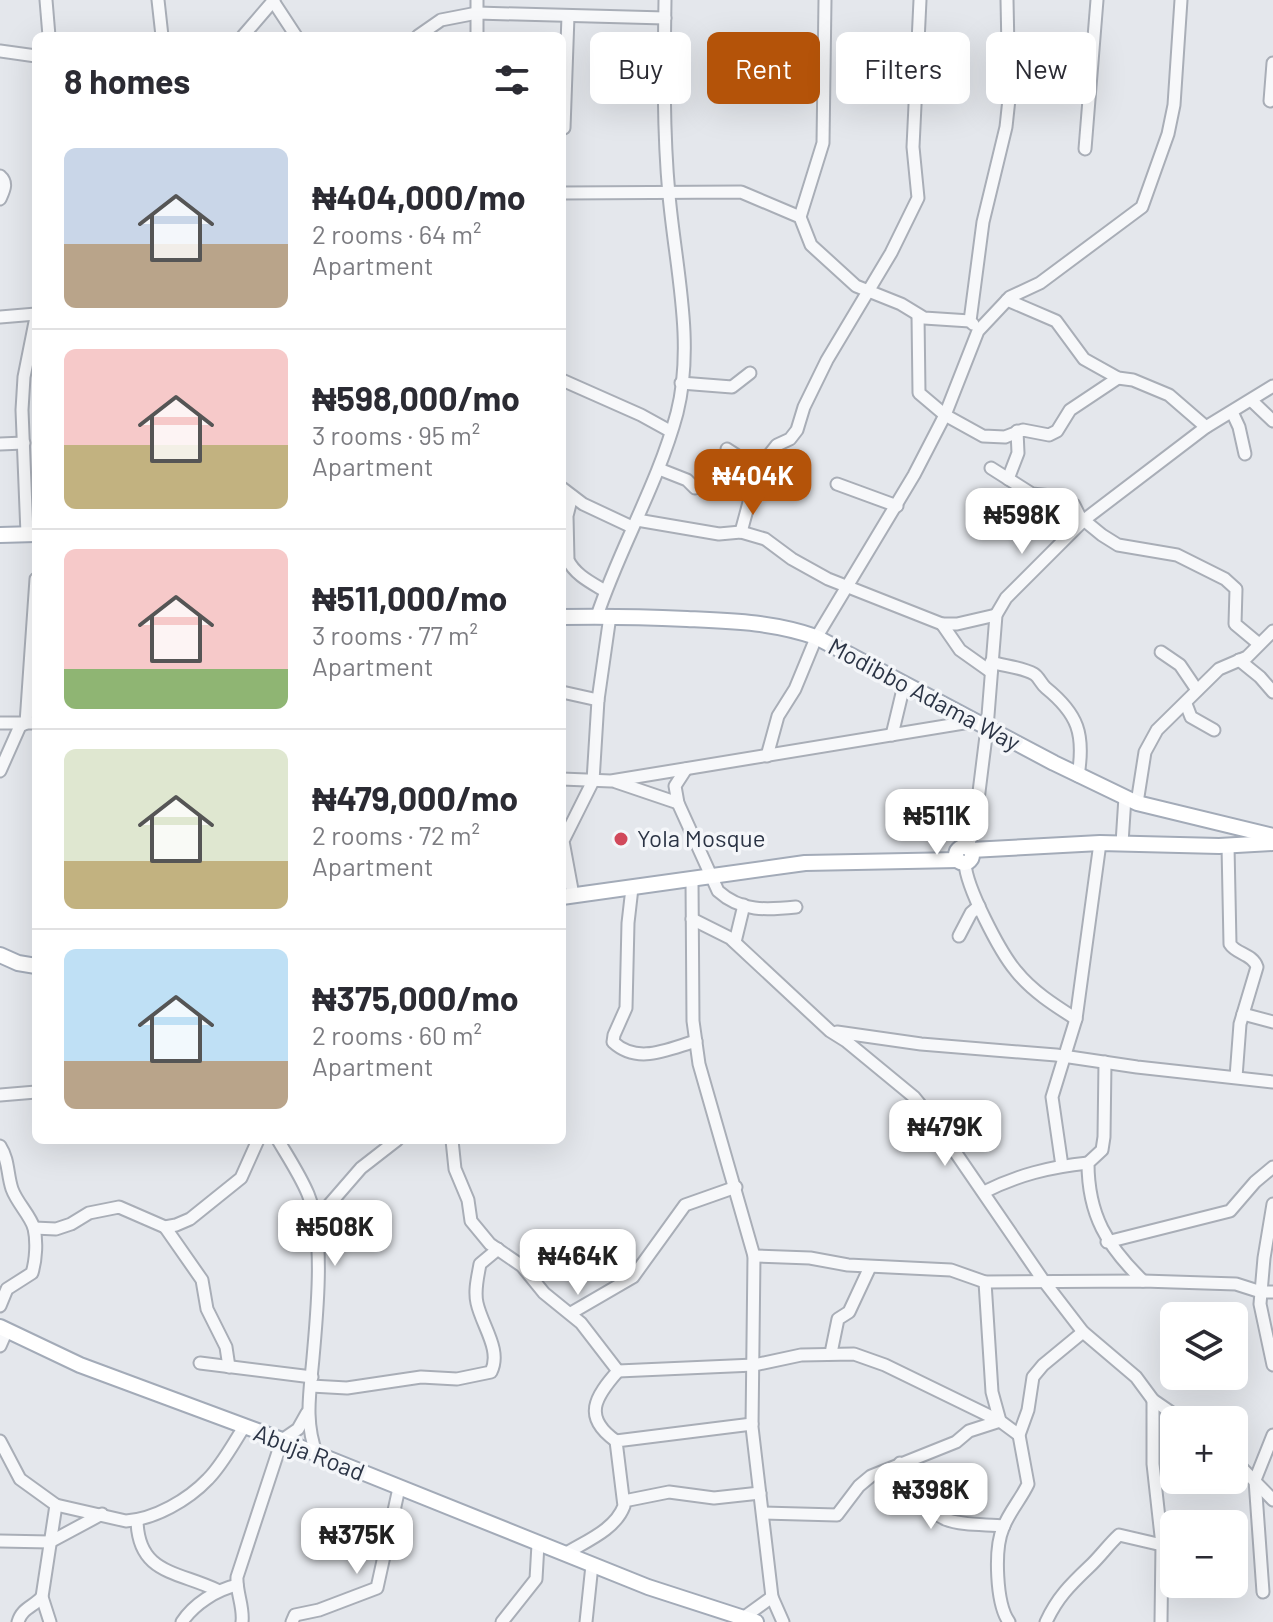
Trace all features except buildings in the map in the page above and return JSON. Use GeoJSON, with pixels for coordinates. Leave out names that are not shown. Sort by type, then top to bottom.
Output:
{"type":"FeatureCollection","features":[{"type":"Feature","properties":{"kind":"main road"},"geometry":{"type":"LineString","coordinates":[[0,535],[31,534]]}},
{"type":"Feature","properties":{"kind":"main road","name":"Modibbo Adama Way"},"geometry":{"type":"LineString","coordinates":[[566,617],[758,622],[787,627],[816,638],[1078,776],[1131,800],[1273,836]]}},
{"type":"Feature","properties":{"kind":"main road"},"geometry":{"type":"LineString","coordinates":[[568,896],[805,863],[937,861],[998,849],[1100,843],[1228,846],[1273,843]]}},
{"type":"Feature","properties":{"kind":"main road"},"geometry":{"type":"LineString","coordinates":[[0,955],[32,965]]}},
{"type":"Feature","properties":{"kind":"main road","name":"Abuja Road"},"geometry":{"type":"LineString","coordinates":[[3,1328],[80,1365],[282,1440],[648,1587],[752,1621]]}},
{"type":"Feature","properties":{"kind":"street"},"geometry":{"type":"LineString","coordinates":[[46,0],[49,32]]}},
{"type":"Feature","properties":{"kind":"street"},"geometry":{"type":"LineString","coordinates":[[158,0],[162,32]]}},
{"type":"Feature","properties":{"kind":"street"},"geometry":{"type":"LineString","coordinates":[[566,835],[593,781],[605,591],[659,469],[677,413],[681,383],[684,342],[668,194],[663,102],[665,0]]}},
{"type":"Feature","properties":{"kind":"street"},"geometry":{"type":"LineString","coordinates":[[825,0],[823,143],[800,217],[811,245],[856,286],[901,304],[918,315],[941,321],[970,321]]}},
{"type":"Feature","properties":{"kind":"street"},"geometry":{"type":"LineString","coordinates":[[741,532],[758,469],[777,445],[790,439],[797,430],[804,407],[827,360],[891,253],[918,198],[913,147],[920,0]]}},
{"type":"Feature","properties":{"kind":"street"},"geometry":{"type":"LineString","coordinates":[[978,331],[970,321],[983,222],[1006,127],[1009,99],[1007,0]]}},
{"type":"Feature","properties":{"kind":"street"},"geometry":{"type":"LineString","coordinates":[[1085,149],[1097,0]]}},
{"type":"Feature","properties":{"kind":"street"},"geometry":{"type":"LineString","coordinates":[[767,756],[778,716],[795,689],[816,638],[897,506],[945,415],[978,331],[1007,300],[1040,283],[1142,207],[1168,134],[1174,105],[1181,0]]}},
{"type":"Feature","properties":{"kind":"street"},"geometry":{"type":"LineString","coordinates":[[247,32],[274,1],[293,32]]}},
{"type":"Feature","properties":{"kind":"street"},"geometry":{"type":"LineString","coordinates":[[424,32],[441,20],[477,6],[568,16],[665,18]]}},
{"type":"Feature","properties":{"kind":"street"},"geometry":{"type":"LineString","coordinates":[[477,6],[477,32]]}},
{"type":"Feature","properties":{"kind":"street"},"geometry":{"type":"LineString","coordinates":[[566,72],[568,16]]}},
{"type":"Feature","properties":{"kind":"street"},"geometry":{"type":"LineString","coordinates":[[0,51],[32,55]]}},
{"type":"Feature","properties":{"kind":"street"},"geometry":{"type":"LineString","coordinates":[[1270,101],[1273,63]]}},
{"type":"Feature","properties":{"kind":"street"},"geometry":{"type":"LineString","coordinates":[[0,176],[5,187],[0,199]]}},
{"type":"Feature","properties":{"kind":"street"},"geometry":{"type":"LineString","coordinates":[[566,193],[741,192],[800,217]]}},
{"type":"Feature","properties":{"kind":"street"},"geometry":{"type":"LineString","coordinates":[[1007,300],[1056,321],[1084,359],[1118,378],[1133,380],[1169,395],[1206,427]]}},
{"type":"Feature","properties":{"kind":"street"},"geometry":{"type":"LineString","coordinates":[[0,317],[32,315]]}},
{"type":"Feature","properties":{"kind":"street"},"geometry":{"type":"LineString","coordinates":[[918,315],[919,393],[945,415],[983,436],[1005,437],[1017,431],[1049,435],[1057,431],[1070,410],[1118,378]]}},
{"type":"Feature","properties":{"kind":"street"},"geometry":{"type":"LineString","coordinates":[[31,534],[24,443],[32,356]]}},
{"type":"Feature","properties":{"kind":"street"},"geometry":{"type":"LineString","coordinates":[[681,383],[732,387],[750,373]]}},
{"type":"Feature","properties":{"kind":"street"},"geometry":{"type":"LineString","coordinates":[[566,382],[670,431]]}},
{"type":"Feature","properties":{"kind":"street"},"geometry":{"type":"LineString","coordinates":[[1076,1019],[1043,997],[1015,971],[966,876],[965,855],[976,816],[982,725],[996,615],[1019,583],[1084,520],[1206,427],[1273,386]]}},
{"type":"Feature","properties":{"kind":"street"},"geometry":{"type":"LineString","coordinates":[[1252,401],[1273,421]]}},
{"type":"Feature","properties":{"kind":"street"},"geometry":{"type":"LineString","coordinates":[[1232,412],[1245,454]]}},
{"type":"Feature","properties":{"kind":"street"},"geometry":{"type":"LineString","coordinates":[[1008,479],[1018,453],[1017,431]]}},
{"type":"Feature","properties":{"kind":"street"},"geometry":{"type":"LineString","coordinates":[[0,444],[24,443]]}},
{"type":"Feature","properties":{"kind":"street"},"geometry":{"type":"LineString","coordinates":[[727,449],[758,469]]}},
{"type":"Feature","properties":{"kind":"street"},"geometry":{"type":"LineString","coordinates":[[991,468],[1032,494],[1061,497],[1074,505],[1084,520],[1118,545],[1177,555],[1225,579],[1236,589],[1235,624],[1259,644]]}},
{"type":"Feature","properties":{"kind":"street"},"geometry":{"type":"LineString","coordinates":[[659,469],[687,480],[695,488]]}},
{"type":"Feature","properties":{"kind":"street"},"geometry":{"type":"LineString","coordinates":[[837,484],[897,506]]}},
{"type":"Feature","properties":{"kind":"street"},"geometry":{"type":"LineString","coordinates":[[566,491],[635,523],[719,534],[741,532],[765,539],[811,570],[942,624],[957,624],[996,615]]}},
{"type":"Feature","properties":{"kind":"street"},"geometry":{"type":"LineString","coordinates":[[572,496],[567,516],[568,560],[584,579],[605,591]]}},
{"type":"Feature","properties":{"kind":"street"},"geometry":{"type":"LineString","coordinates":[[942,624],[960,650],[973,662],[1034,674],[1054,692],[1076,719],[1081,759],[1078,776]]}},
{"type":"Feature","properties":{"kind":"street"},"geometry":{"type":"LineString","coordinates":[[1122,843],[1145,752],[1157,730],[1219,669],[1247,657],[1273,631]]}},
{"type":"Feature","properties":{"kind":"street"},"geometry":{"type":"LineString","coordinates":[[1161,652],[1180,665],[1197,690]]}},
{"type":"Feature","properties":{"kind":"street"},"geometry":{"type":"LineString","coordinates":[[1239,660],[1273,692]]}},
{"type":"Feature","properties":{"kind":"street"},"geometry":{"type":"LineString","coordinates":[[892,735],[904,685]]}},
{"type":"Feature","properties":{"kind":"street"},"geometry":{"type":"LineString","coordinates":[[566,693],[598,700]]}},
{"type":"Feature","properties":{"kind":"street"},"geometry":{"type":"LineString","coordinates":[[31,723],[32,694]]}},
{"type":"Feature","properties":{"kind":"street"},"geometry":{"type":"LineString","coordinates":[[1186,704],[1191,717],[1214,730]]}},
{"type":"Feature","properties":{"kind":"street"},"geometry":{"type":"LineString","coordinates":[[0,723],[31,723]]}},
{"type":"Feature","properties":{"kind":"street"},"geometry":{"type":"LineString","coordinates":[[0,771],[20,726],[31,723]]}},
{"type":"Feature","properties":{"kind":"street"},"geometry":{"type":"LineString","coordinates":[[566,779],[611,781],[892,735],[982,725]]}},
{"type":"Feature","properties":{"kind":"street"},"geometry":{"type":"LineString","coordinates":[[686,769],[675,786],[678,803],[718,891],[726,899],[754,910],[796,907]]}},
{"type":"Feature","properties":{"kind":"street"},"geometry":{"type":"LineString","coordinates":[[611,781],[678,803]]}},
{"type":"Feature","properties":{"kind":"street"},"geometry":{"type":"LineString","coordinates":[[1062,1166],[1052,1097],[1076,1019],[1100,843]]}},
{"type":"Feature","properties":{"kind":"street"},"geometry":{"type":"LineString","coordinates":[[1228,846],[1230,944],[1252,959],[1257,967],[1243,1014],[1236,1077]]}},
{"type":"Feature","properties":{"kind":"street"},"geometry":{"type":"LineString","coordinates":[[566,874],[568,896]]}},
{"type":"Feature","properties":{"kind":"street"},"geometry":{"type":"LineString","coordinates":[[692,880],[693,1021],[699,1064],[754,1256],[752,1424],[772,1597],[783,1622]]}},
{"type":"Feature","properties":{"kind":"street"},"geometry":{"type":"LineString","coordinates":[[632,888],[626,1008],[613,1042],[622,1050],[640,1055],[658,1053],[696,1041]]}},
{"type":"Feature","properties":{"kind":"street"},"geometry":{"type":"LineString","coordinates":[[735,942],[744,905]]}},
{"type":"Feature","properties":{"kind":"street"},"geometry":{"type":"LineString","coordinates":[[959,936],[971,913],[979,906]]}},
{"type":"Feature","properties":{"kind":"street"},"geometry":{"type":"LineString","coordinates":[[692,919],[735,942],[830,1031],[914,1097],[1083,1332],[1136,1377],[1153,1400],[1162,1406]]}},
{"type":"Feature","properties":{"kind":"street"},"geometry":{"type":"LineString","coordinates":[[1243,1014],[1273,1022]]}},
{"type":"Feature","properties":{"kind":"street"},"geometry":{"type":"LineString","coordinates":[[830,1031],[921,1044],[1065,1056],[1273,1082]]}},
{"type":"Feature","properties":{"kind":"street"},"geometry":{"type":"LineString","coordinates":[[984,1192],[1011,1178],[1043,1169],[1088,1163],[1102,1150],[1105,1062]]}},
{"type":"Feature","properties":{"kind":"street"},"geometry":{"type":"LineString","coordinates":[[0,1095],[32,1092]]}},
{"type":"Feature","properties":{"kind":"street"},"geometry":{"type":"LineString","coordinates":[[165,1227],[190,1219],[241,1178],[256,1144]]}},
{"type":"Feature","properties":{"kind":"street"},"geometry":{"type":"LineString","coordinates":[[280,1144],[307,1193],[315,1221],[317,1280],[307,1412],[310,1438],[317,1455]]}},
{"type":"Feature","properties":{"kind":"street"},"geometry":{"type":"LineString","coordinates":[[315,1221],[361,1168],[392,1144]]}},
{"type":"Feature","properties":{"kind":"street"},"geometry":{"type":"LineString","coordinates":[[452,1144],[455,1169],[468,1200],[471,1221],[498,1249],[522,1266],[544,1293],[571,1313],[618,1371]]}},
{"type":"Feature","properties":{"kind":"street"},"geometry":{"type":"LineString","coordinates":[[0,1146],[7,1158],[16,1200],[34,1228],[36,1251],[32,1273],[7,1289],[0,1306]]}},
{"type":"Feature","properties":{"kind":"street"},"geometry":{"type":"LineString","coordinates":[[1088,1163],[1095,1215],[1107,1242],[1143,1281]]}},
{"type":"Feature","properties":{"kind":"street"},"geometry":{"type":"LineString","coordinates":[[1107,1242],[1230,1211],[1273,1167]]}},
{"type":"Feature","properties":{"kind":"street"},"geometry":{"type":"LineString","coordinates":[[571,1313],[633,1277],[685,1205],[736,1187]]}},
{"type":"Feature","properties":{"kind":"street"},"geometry":{"type":"LineString","coordinates":[[1273,1204],[1267,1292],[1260,1304],[1273,1365]]}},
{"type":"Feature","properties":{"kind":"street"},"geometry":{"type":"LineString","coordinates":[[34,1228],[56,1229],[89,1213],[119,1207],[165,1227],[202,1280],[207,1309],[226,1347],[229,1367]]}},
{"type":"Feature","properties":{"kind":"street"},"geometry":{"type":"LineString","coordinates":[[200,1363],[347,1388],[404,1377],[457,1379],[491,1372],[495,1354],[483,1323],[476,1290],[480,1264],[498,1249]]}},
{"type":"Feature","properties":{"kind":"street"},"geometry":{"type":"LineString","coordinates":[[754,1256],[810,1258],[870,1267],[951,1270],[985,1282],[1043,1280],[1236,1284],[1267,1292]]}},
{"type":"Feature","properties":{"kind":"street"},"geometry":{"type":"LineString","coordinates":[[831,1353],[838,1319],[849,1312],[870,1267]]}},
{"type":"Feature","properties":{"kind":"street"},"geometry":{"type":"LineString","coordinates":[[985,1282],[992,1392],[1000,1421]]}},
{"type":"Feature","properties":{"kind":"street"},"geometry":{"type":"LineString","coordinates":[[0,1346],[3,1328]]}},
{"type":"Feature","properties":{"kind":"street"},"geometry":{"type":"LineString","coordinates":[[1009,1622],[1000,1604],[999,1563],[1001,1531],[1028,1484],[1019,1435],[1036,1371],[1083,1332]]}},
{"type":"Feature","properties":{"kind":"street"},"geometry":{"type":"LineString","coordinates":[[752,1424],[616,1441],[601,1430],[595,1416],[600,1392],[618,1371],[754,1365],[801,1355],[854,1354],[868,1357],[1000,1421],[1019,1435]]}},
{"type":"Feature","properties":{"kind":"street"},"geometry":{"type":"LineString","coordinates":[[1153,1400],[1153,1464],[1160,1527]]}},
{"type":"Feature","properties":{"kind":"street"},"geometry":{"type":"LineString","coordinates":[[242,1622],[237,1577],[282,1440],[298,1429],[307,1412]]}},
{"type":"Feature","properties":{"kind":"street"},"geometry":{"type":"LineString","coordinates":[[763,1513],[837,1515],[859,1486],[871,1476],[956,1442],[969,1431],[1000,1421]]}},
{"type":"Feature","properties":{"kind":"street"},"geometry":{"type":"LineString","coordinates":[[0,1441],[20,1479],[56,1505],[126,1521],[165,1509],[210,1478],[244,1427]]}},
{"type":"Feature","properties":{"kind":"street"},"geometry":{"type":"LineString","coordinates":[[1263,1592],[1255,1480],[1273,1435]]}},
{"type":"Feature","properties":{"kind":"street"},"geometry":{"type":"LineString","coordinates":[[565,1554],[615,1523],[620,1515],[624,1501],[616,1441]]}},
{"type":"Feature","properties":{"kind":"street"},"geometry":{"type":"LineString","coordinates":[[900,1463],[943,1518],[1004,1526]]}},
{"type":"Feature","properties":{"kind":"street"},"geometry":{"type":"LineString","coordinates":[[1248,1473],[1273,1500]]}},
{"type":"Feature","properties":{"kind":"street"},"geometry":{"type":"LineString","coordinates":[[292,1622],[298,1613],[319,1610],[377,1588],[399,1488]]}},
{"type":"Feature","properties":{"kind":"street"},"geometry":{"type":"LineString","coordinates":[[624,1501],[669,1492],[714,1498],[760,1493]]}},
{"type":"Feature","properties":{"kind":"street"},"geometry":{"type":"LineString","coordinates":[[50,1622],[42,1597],[56,1505]]}},
{"type":"Feature","properties":{"kind":"street"},"geometry":{"type":"LineString","coordinates":[[0,1541],[50,1542],[102,1514]]}},
{"type":"Feature","properties":{"kind":"street"},"geometry":{"type":"LineString","coordinates":[[137,1520],[141,1550],[148,1559],[166,1570],[217,1590]]}},
{"type":"Feature","properties":{"kind":"street"},"geometry":{"type":"LineString","coordinates":[[1046,1622],[1076,1577],[1087,1570],[1119,1535],[1160,1545]]}},
{"type":"Feature","properties":{"kind":"street"},"geometry":{"type":"LineString","coordinates":[[502,1622],[536,1579],[538,1544]]}},
{"type":"Feature","properties":{"kind":"street"},"geometry":{"type":"LineString","coordinates":[[586,1622],[592,1565]]}},
{"type":"Feature","properties":{"kind":"street"},"geometry":{"type":"LineString","coordinates":[[182,1622],[190,1611],[217,1590],[237,1585]]}},
{"type":"Feature","properties":{"kind":"street"},"geometry":{"type":"LineString","coordinates":[[18,1622],[25,1609],[42,1597]]}},
{"type":"Feature","properties":{"kind":"street"},"geometry":{"type":"LineString","coordinates":[[752,1621],[772,1597]]}},
{"type":"Feature","properties":{"kind":"street"},"geometry":{"type":"LineString","coordinates":[[1161,1598],[1161,1622]]}},
{"type":"Feature","properties":{"kind":"place","name":"Yola Mosque"},"geometry":{"type":"Point","coordinates":[621,839]}}]}
